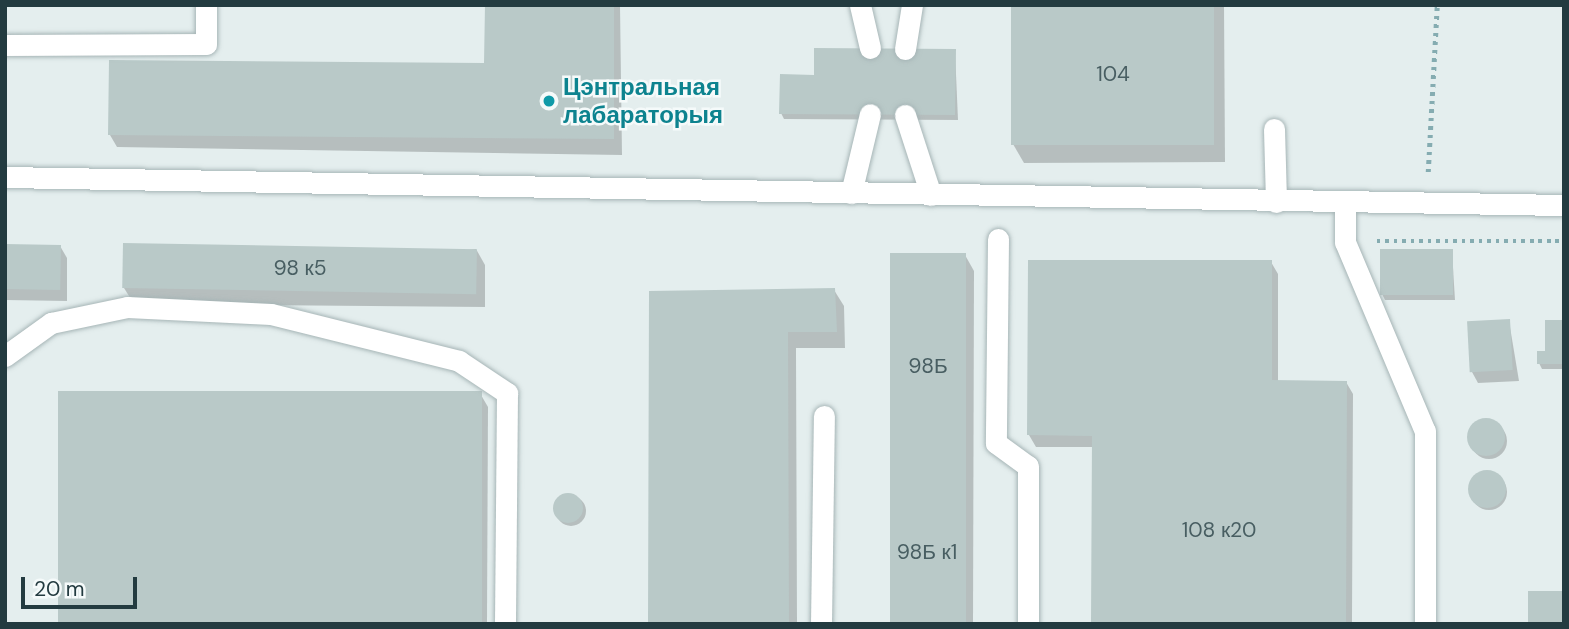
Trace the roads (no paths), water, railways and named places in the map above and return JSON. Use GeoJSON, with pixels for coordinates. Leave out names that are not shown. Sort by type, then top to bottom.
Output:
{"type":"FeatureCollection","features":[{"type":"Feature","properties":{"kind":"lane"},"geometry":{"type":"LineString","coordinates":[[5,45],[206,44],[206,5]]}},
{"type":"Feature","properties":{"kind":"lane"},"geometry":{"type":"LineString","coordinates":[[860,5],[870,48]]}},
{"type":"Feature","properties":{"kind":"lane"},"geometry":{"type":"LineString","coordinates":[[905,49],[912,5]]}},
{"type":"Feature","properties":{"kind":"lane"},"geometry":{"type":"LineString","coordinates":[[851,193],[870,114]]}},
{"type":"Feature","properties":{"kind":"lane"},"geometry":{"type":"LineString","coordinates":[[905,115],[931,195]]}},
{"type":"Feature","properties":{"kind":"lane"},"geometry":{"type":"LineString","coordinates":[[1274,129],[1276,202]]}},
{"type":"Feature","properties":{"kind":"lane"},"geometry":{"type":"LineString","coordinates":[[5,177],[1345,204],[1564,205]]}},
{"type":"Feature","properties":{"kind":"lane"},"geometry":{"type":"LineString","coordinates":[[1345,204],[1345,242],[1424,430],[1424,624]]}},
{"type":"Feature","properties":{"kind":"lane"},"geometry":{"type":"LineString","coordinates":[[998,239],[996,443],[1028,466],[1028,624]]}},
{"type":"Feature","properties":{"kind":"lane"},"geometry":{"type":"LineString","coordinates":[[5,356],[51,323],[127,307],[271,314],[459,361],[507,393],[505,624]]}},
{"type":"Feature","properties":{"kind":"lane"},"geometry":{"type":"LineString","coordinates":[[821,624],[824,416]]}},
{"type":"Feature","properties":{"kind":"place","name":"Цэнтральная лабараторыя"},"geometry":{"type":"Point","coordinates":[549,101]}}]}
